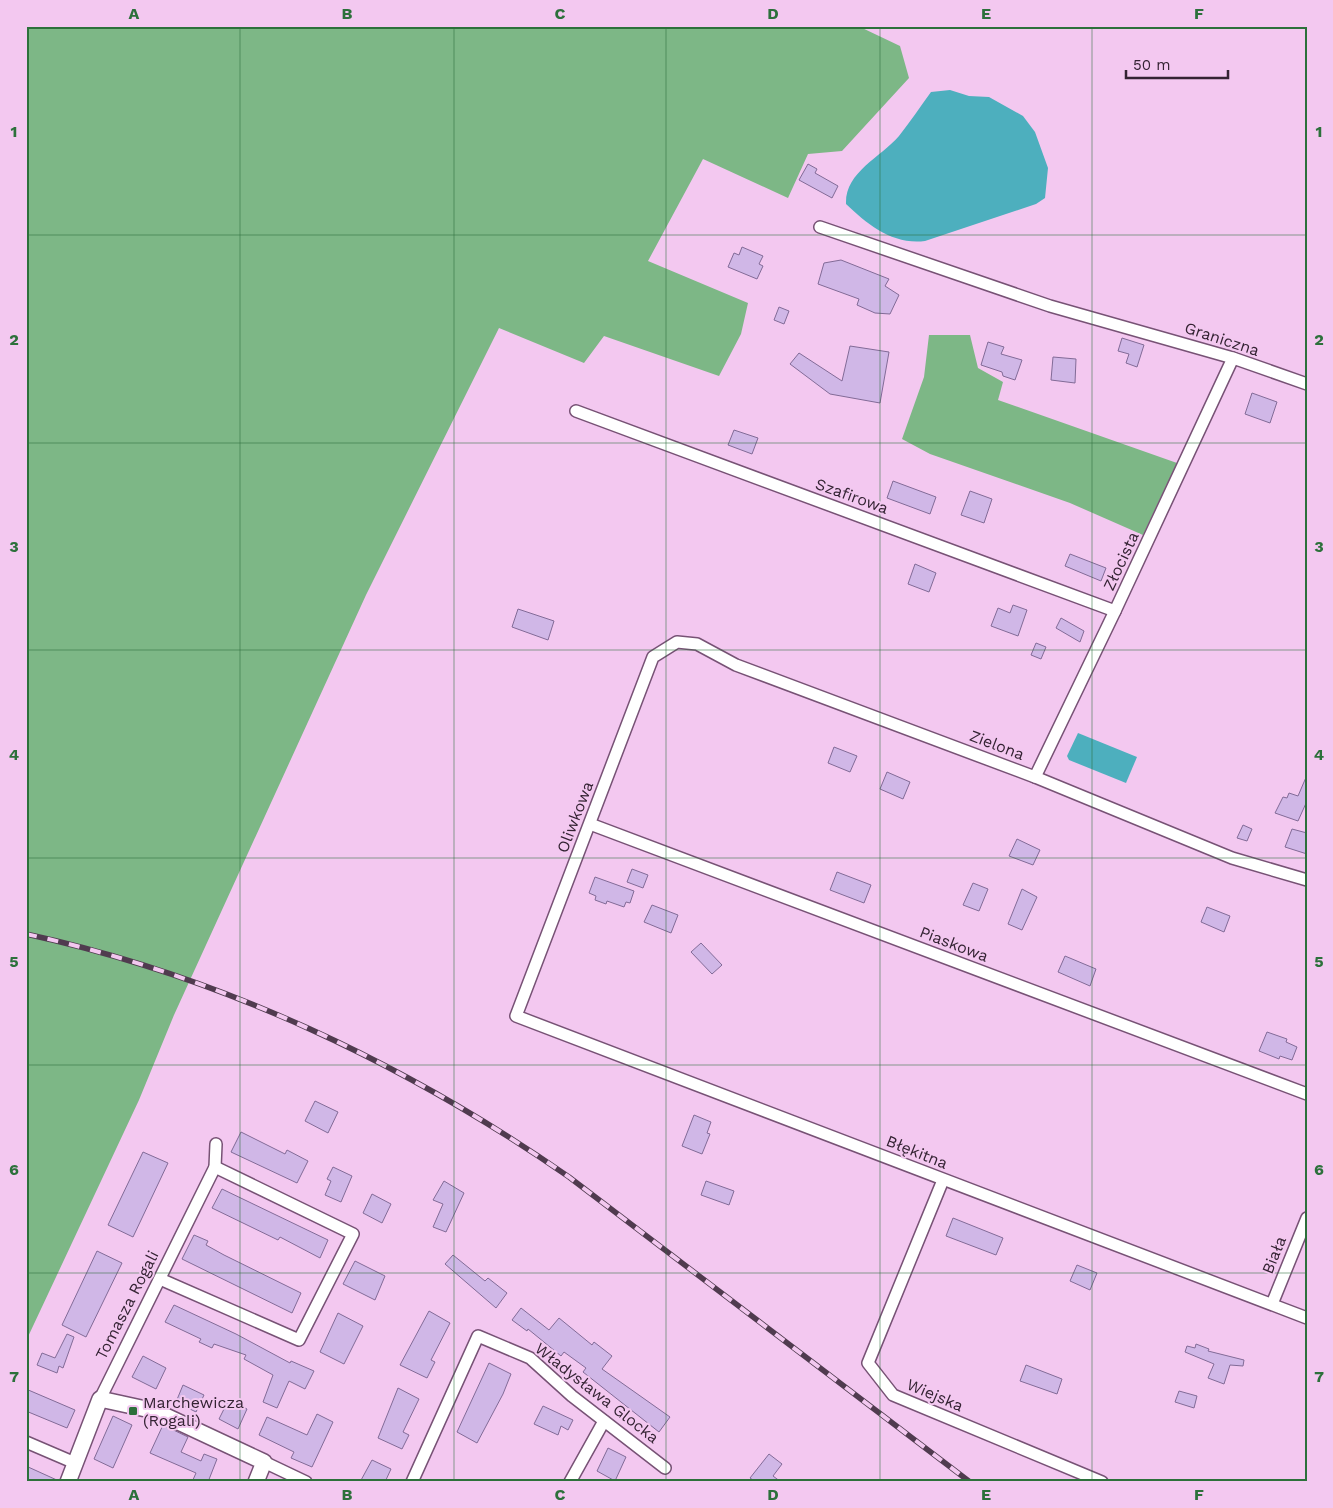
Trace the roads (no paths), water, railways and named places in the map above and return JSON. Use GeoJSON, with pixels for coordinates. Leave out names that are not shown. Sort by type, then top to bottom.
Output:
{"type":"FeatureCollection","features":[{"type":"Feature","properties":{"kind":"street","name":"Graniczna"},"geometry":{"type":"LineString","coordinates":[[820,226],[1050,306],[1128,326],[1233,358],[1307,384]]}},
{"type":"Feature","properties":{"kind":"street","name":"Złocista"},"geometry":{"type":"LineString","coordinates":[[1035,776],[1116,611],[1233,358]]}},
{"type":"Feature","properties":{"kind":"street","name":"Szafirowa"},"geometry":{"type":"LineString","coordinates":[[576,411],[1116,611]]}},
{"type":"Feature","properties":{"kind":"street","name":"Zielona"},"geometry":{"type":"LineString","coordinates":[[677,642],[697,644],[736,665],[1035,776],[1232,858],[1307,880]]}},
{"type":"Feature","properties":{"kind":"street","name":"Oliwkowa"},"geometry":{"type":"LineString","coordinates":[[516,1016],[653,657],[677,642]]}},
{"type":"Feature","properties":{"kind":"street","name":"Piaskowa"},"geometry":{"type":"LineString","coordinates":[[590,824],[1307,1094]]}},
{"type":"Feature","properties":{"kind":"street","name":"Błękitna"},"geometry":{"type":"LineString","coordinates":[[516,1016],[1307,1318]]}},
{"type":"Feature","properties":{"kind":"street","name":"Tomasza Rogali"},"geometry":{"type":"LineString","coordinates":[[68,1482],[100,1399],[215,1167],[216,1144]]}},
{"type":"Feature","properties":{"kind":"street"},"geometry":{"type":"LineString","coordinates":[[160,1279],[299,1340],[353,1234],[215,1167]]}},
{"type":"Feature","properties":{"kind":"street","name":"Wiejska"},"geometry":{"type":"LineString","coordinates":[[942,1180],[868,1363],[893,1395],[1102,1482]]}},
{"type":"Feature","properties":{"kind":"street","name":"Biała"},"geometry":{"type":"LineString","coordinates":[[1272,1304],[1307,1218]]}},
{"type":"Feature","properties":{"kind":"street","name":"Władysława Glocka"},"geometry":{"type":"LineString","coordinates":[[412,1482],[478,1336],[530,1358],[572,1396],[665,1468]]}},
{"type":"Feature","properties":{"kind":"street"},"geometry":{"type":"LineString","coordinates":[[100,1399],[155,1411],[306,1482]]}},
{"type":"Feature","properties":{"kind":"street"},"geometry":{"type":"LineString","coordinates":[[570,1482],[604,1420]]}},
{"type":"Feature","properties":{"kind":"street"},"geometry":{"type":"LineString","coordinates":[[26,1442],[75,1462]]}},
{"type":"Feature","properties":{"kind":"street"},"geometry":{"type":"LineString","coordinates":[[256,1482],[264,1462]]}},
{"type":"Feature","properties":{"kind":"railway"},"geometry":{"type":"LineString","coordinates":[[26,934],[99,952],[170,974],[241,1000],[310,1029],[443,1097],[569,1177],[970,1482]]}},
{"type":"Feature","properties":{"kind":"place","name":"Marchewicza (Rogali)"},"geometry":{"type":"Point","coordinates":[133,1411]}}]}
